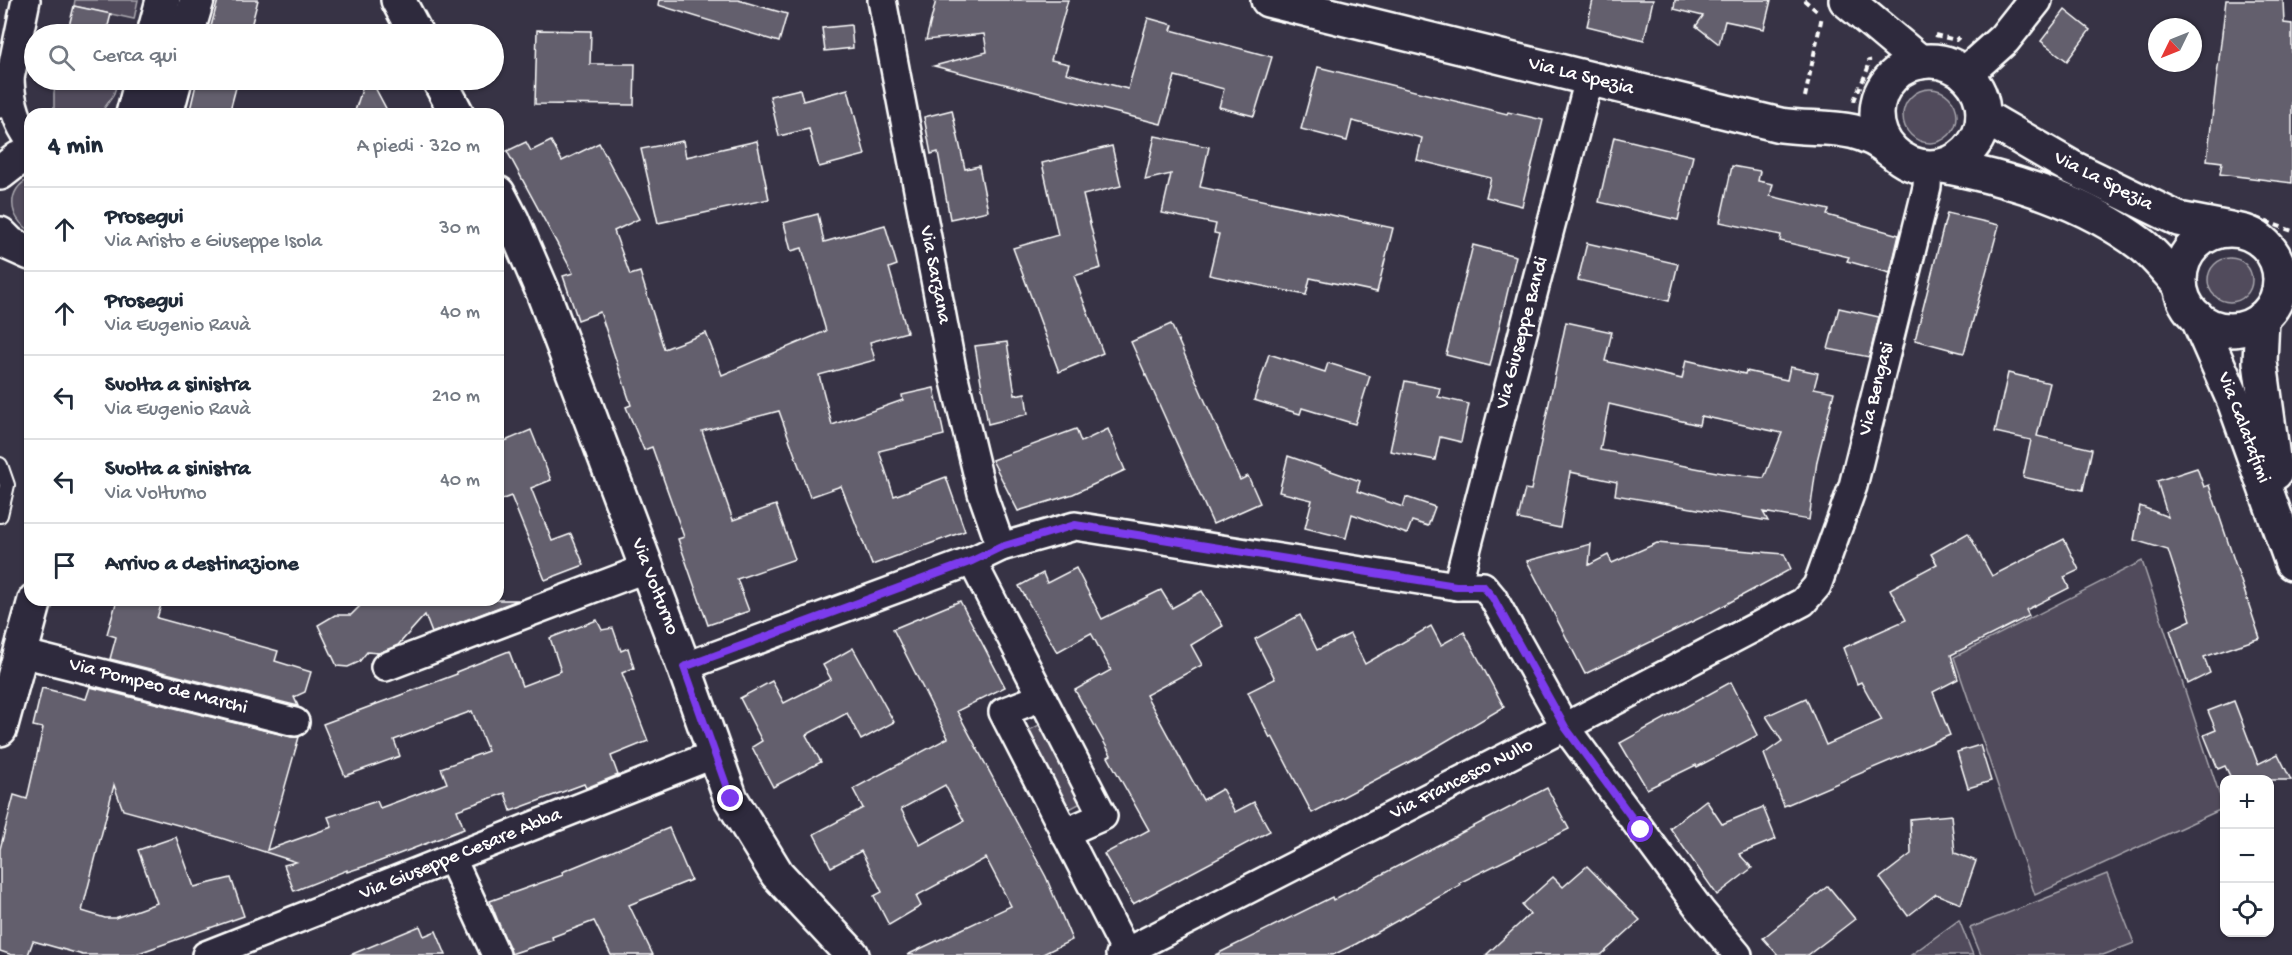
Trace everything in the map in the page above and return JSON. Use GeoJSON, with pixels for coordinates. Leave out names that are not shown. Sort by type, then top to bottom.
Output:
{"type":"FeatureCollection","features":[{"type":"Feature","properties":{"kind":"street"},"geometry":{"type":"LineString","coordinates":[[0,104],[8,88],[26,0]]}},
{"type":"Feature","properties":{"kind":"street"},"geometry":{"type":"LineString","coordinates":[[157,24],[163,0]]}},
{"type":"Feature","properties":{"kind":"street"},"geometry":{"type":"LineString","coordinates":[[190,24],[197,0]]}},
{"type":"Feature","properties":{"kind":"street"},"geometry":{"type":"LineString","coordinates":[[398,0],[411,24]]}},
{"type":"Feature","properties":{"kind":"street","name":"Via Sarzana"},"geometry":{"type":"LineString","coordinates":[[882,0],[952,369],[982,493],[1001,547]]}},
{"type":"Feature","properties":{"kind":"street","name":"Via La Spezia"},"geometry":{"type":"LineString","coordinates":[[1268,0],[1780,125],[1850,130],[1873,138],[1908,162],[1983,174],[2036,189],[2104,219],[2144,246],[2180,285],[2189,308],[2197,317]]}},
{"type":"Feature","properties":{"kind":"street"},"geometry":{"type":"LineString","coordinates":[[1965,74],[2004,39],[2035,0]]}},
{"type":"Feature","properties":{"kind":"street"},"geometry":{"type":"LineString","coordinates":[[1832,12],[1925,48],[1943,63],[1965,74],[1975,86],[1981,101],[1983,116],[1980,133],[1971,148],[1959,159],[1936,167]]}},
{"type":"Feature","properties":{"kind":"street"},"geometry":{"type":"LineString","coordinates":[[1891,151],[1882,137],[1877,122],[1877,105],[1882,90],[1891,77],[1925,48]]}},
{"type":"Feature","properties":{"kind":"street"},"geometry":{"type":"LineString","coordinates":[[10,79],[19,124],[24,131]]}},
{"type":"Feature","properties":{"kind":"street","name":"Via Giuseppe Bandi"},"geometry":{"type":"LineString","coordinates":[[1456,586],[1589,79]]}},
{"type":"Feature","properties":{"kind":"street"},"geometry":{"type":"LineString","coordinates":[[134,108],[139,90]]}},
{"type":"Feature","properties":{"kind":"street"},"geometry":{"type":"LineString","coordinates":[[168,108],[172,90]]}},
{"type":"Feature","properties":{"kind":"street"},"geometry":{"type":"LineString","coordinates":[[444,90],[454,108]]}},
{"type":"Feature","properties":{"kind":"street","name":"Via La Spezia"},"geometry":{"type":"LineString","coordinates":[[1983,116],[2071,167],[2178,219],[2245,228],[2292,252]]}},
{"type":"Feature","properties":{"kind":"street"},"geometry":{"type":"LineString","coordinates":[[0,174],[8,165],[24,158]]}},
{"type":"Feature","properties":{"kind":"street","name":"Via Bengasi"},"geometry":{"type":"LineString","coordinates":[[1803,602],[1817,586],[1853,486],[1927,187],[1936,167]]}},
{"type":"Feature","properties":{"kind":"street","name":"Via Volturno"},"geometry":{"type":"LineString","coordinates":[[504,206],[539,283],[684,667],[731,799],[777,874],[852,955]]}},
{"type":"Feature","properties":{"kind":"street"},"geometry":{"type":"LineString","coordinates":[[2180,285],[2182,267],[2190,250],[2208,235],[2245,228],[2273,253],[2280,272],[2279,293],[2275,307],[2242,328],[2230,330],[2218,328],[2197,317]]}},
{"type":"Feature","properties":{"kind":"street"},"geometry":{"type":"LineString","coordinates":[[1,237],[24,250]]}},
{"type":"Feature","properties":{"kind":"street","name":"Via Calatafimi"},"geometry":{"type":"LineString","coordinates":[[2275,307],[2260,362],[2290,546]]}},
{"type":"Feature","properties":{"kind":"street","name":"Via Calatafimi"},"geometry":{"type":"LineString","coordinates":[[2197,317],[2234,401],[2290,546]]}},
{"type":"Feature","properties":{"kind":"street"},"geometry":{"type":"LineString","coordinates":[[684,667],[972,561],[1001,547],[1075,525],[1456,586],[1483,586],[1493,598],[1565,727],[1701,911],[1738,955]]}},
{"type":"Feature","properties":{"kind":"street"},"geometry":{"type":"LineString","coordinates":[[972,561],[1103,816],[1064,833]]}},
{"type":"Feature","properties":{"kind":"street"},"geometry":{"type":"LineString","coordinates":[[385,667],[646,568]]}},
{"type":"Feature","properties":{"kind":"street","name":"Via Francesco Nullo"},"geometry":{"type":"LineString","coordinates":[[1123,953],[1565,727],[1803,602]]}},
{"type":"Feature","properties":{"kind":"street"},"geometry":{"type":"LineString","coordinates":[[0,729],[33,606]]}},
{"type":"Feature","properties":{"kind":"street","name":"Via Pompeo de Marchi"},"geometry":{"type":"LineString","coordinates":[[21,653],[294,722]]}},
{"type":"Feature","properties":{"kind":"street"},"geometry":{"type":"LineString","coordinates":[[1042,697],[1003,712],[1123,953]]}},
{"type":"Feature","properties":{"kind":"street","name":"Via Giuseppe Cesare Abba"},"geometry":{"type":"LineString","coordinates":[[207,955],[715,754]]}},
{"type":"Feature","properties":{"kind":"street"},"geometry":{"type":"LineString","coordinates":[[452,859],[496,955]]}},
{"type":"Feature","properties":{"kind":"lane"},"geometry":{"type":"LineString","coordinates":[[0,465],[7,485],[0,515]]}},
{"type":"Feature","properties":{"kind":"path"},"geometry":{"type":"LineString","coordinates":[[1804,0],[1832,12],[1804,102]]}},
{"type":"Feature","properties":{"kind":"path"},"geometry":{"type":"LineString","coordinates":[[1925,48],[1956,40],[1964,33]]}},
{"type":"Feature","properties":{"kind":"path"},"geometry":{"type":"LineString","coordinates":[[1851,104],[1870,67],[1870,61],[1864,53]]}},
{"type":"Feature","properties":{"kind":"path"},"geometry":{"type":"LineString","coordinates":[[2245,228],[2292,231]]}},
{"type":"Feature","properties":{"kind":"shaded area"},"geometry":{"type":"Polygon","coordinates":[[[75,0],[138,0],[134,19],[74,6],[75,0]]]}},
{"type":"Feature","properties":{"kind":"shaded area"},"geometry":{"type":"Polygon","coordinates":[[[1925,89],[1935,89],[1945,93],[1953,101],[1957,116],[1953,131],[1945,139],[1935,143],[1925,143],[1915,139],[1907,131],[1903,121],[1903,111],[1907,101],[1915,93],[1925,89]]]}},
{"type":"Feature","properties":{"kind":"shaded area"},"geometry":{"type":"Polygon","coordinates":[[[54,90],[115,90],[104,108],[54,108],[54,90]]]}},
{"type":"Feature","properties":{"kind":"shaded area"},"geometry":{"type":"Polygon","coordinates":[[[24,182],[24,226],[17,219],[13,204],[17,189],[24,182]]]}},
{"type":"Feature","properties":{"kind":"shaded area"},"geometry":{"type":"Polygon","coordinates":[[[2230,258],[2246,264],[2252,280],[2246,296],[2230,302],[2214,296],[2208,280],[2214,264],[2230,258]]]}},
{"type":"Feature","properties":{"kind":"shaded area"},"geometry":{"type":"Polygon","coordinates":[[[2142,561],[2220,796],[2220,810],[2035,895],[1954,657],[2142,561]]]}},
{"type":"Feature","properties":{"kind":"shaded area"},"geometry":{"type":"Polygon","coordinates":[[[1041,724],[1081,803],[1064,812],[1022,734],[1041,724]]]}},
{"type":"Feature","properties":{"kind":"shaded area"},"geometry":{"type":"Polygon","coordinates":[[[2107,874],[2134,943],[2103,955],[1981,955],[1970,928],[2107,874]]]}},
{"type":"Feature","properties":{"kind":"shaded area"},"geometry":{"type":"Polygon","coordinates":[[[1959,920],[1973,955],[1911,955],[1959,920]]]}},
{"type":"Feature","properties":{"kind":"building"},"geometry":{"type":"Polygon","coordinates":[[[218,0],[258,0],[252,24],[212,24],[218,0]]]}},
{"type":"Feature","properties":{"kind":"building"},"geometry":{"type":"Polygon","coordinates":[[[659,0],[738,0],[787,14],[779,42],[658,5],[659,0]]]}},
{"type":"Feature","properties":{"kind":"building"},"geometry":{"type":"Polygon","coordinates":[[[936,0],[1068,0],[1051,60],[1069,64],[1066,73],[1128,89],[1148,18],[1173,25],[1171,30],[1272,57],[1254,116],[1219,107],[1224,89],[1175,76],[1161,124],[934,66],[987,52],[984,34],[926,40],[936,0]]]}},
{"type":"Feature","properties":{"kind":"building"},"geometry":{"type":"Polygon","coordinates":[[[1593,0],[1653,0],[1644,40],[1587,26],[1593,0]]]}},
{"type":"Feature","properties":{"kind":"building"},"geometry":{"type":"Polygon","coordinates":[[[1675,0],[1771,0],[1764,29],[1725,21],[1719,44],[1696,26],[1703,16],[1674,9],[1675,0]]]}},
{"type":"Feature","properties":{"kind":"building"},"geometry":{"type":"Polygon","coordinates":[[[2226,0],[2283,0],[2284,23],[2292,24],[2292,183],[2220,174],[2222,162],[2207,160],[2226,0]]]}},
{"type":"Feature","properties":{"kind":"building"},"geometry":{"type":"Polygon","coordinates":[[[74,6],[111,14],[108,24],[70,24],[74,6]]]}},
{"type":"Feature","properties":{"kind":"building"},"geometry":{"type":"Polygon","coordinates":[[[2065,10],[2090,30],[2067,61],[2041,41],[2065,10]]]}},
{"type":"Feature","properties":{"kind":"building"},"geometry":{"type":"Polygon","coordinates":[[[851,25],[853,48],[825,51],[822,28],[851,25]]]}},
{"type":"Feature","properties":{"kind":"building"},"geometry":{"type":"Polygon","coordinates":[[[537,30],[591,31],[590,64],[635,64],[634,105],[535,104],[537,30]]]}},
{"type":"Feature","properties":{"kind":"building"},"geometry":{"type":"Polygon","coordinates":[[[1318,67],[1507,114],[1508,112],[1543,120],[1522,206],[1486,197],[1491,178],[1417,160],[1422,138],[1352,121],[1347,141],[1301,129],[1318,67]]]}},
{"type":"Feature","properties":{"kind":"building"},"geometry":{"type":"Polygon","coordinates":[[[800,89],[803,101],[848,89],[865,155],[819,167],[809,129],[779,136],[770,96],[800,89]]]}},
{"type":"Feature","properties":{"kind":"building"},"geometry":{"type":"Polygon","coordinates":[[[195,90],[235,90],[231,108],[190,108],[195,90]]]}},
{"type":"Feature","properties":{"kind":"building"},"geometry":{"type":"Polygon","coordinates":[[[362,90],[376,90],[386,108],[356,108],[362,90]]]}},
{"type":"Feature","properties":{"kind":"building"},"geometry":{"type":"Polygon","coordinates":[[[952,110],[965,169],[979,166],[988,211],[950,219],[938,152],[931,154],[924,117],[952,110]]]}},
{"type":"Feature","properties":{"kind":"building"},"geometry":{"type":"Polygon","coordinates":[[[1155,136],[1209,147],[1200,187],[1393,228],[1377,292],[1310,278],[1306,295],[1209,275],[1219,234],[1214,233],[1216,224],[1162,213],[1171,174],[1145,180],[1155,136]]]}},
{"type":"Feature","properties":{"kind":"building"},"geometry":{"type":"Polygon","coordinates":[[[1614,137],[1693,156],[1678,220],[1599,202],[1614,137]]]}},
{"type":"Feature","properties":{"kind":"building"},"geometry":{"type":"Polygon","coordinates":[[[551,141],[562,161],[599,143],[639,219],[614,231],[630,275],[640,272],[664,349],[706,333],[722,375],[826,331],[802,248],[791,251],[784,223],[818,214],[824,242],[885,225],[897,265],[889,268],[907,332],[870,342],[875,360],[819,375],[832,425],[903,400],[902,395],[934,388],[944,435],[879,451],[894,496],[946,477],[965,531],[872,565],[841,486],[810,497],[779,411],[702,431],[733,520],[776,505],[795,559],[737,579],[749,611],[708,625],[678,539],[684,537],[652,447],[644,450],[626,407],[631,405],[600,312],[578,320],[563,276],[573,273],[507,151],[526,142],[531,151],[551,141]]]}},
{"type":"Feature","properties":{"kind":"building"},"geometry":{"type":"Polygon","coordinates":[[[683,141],[686,157],[757,141],[769,199],[658,223],[641,149],[683,141]]]}},
{"type":"Feature","properties":{"kind":"building"},"geometry":{"type":"Polygon","coordinates":[[[1112,146],[1121,186],[1083,195],[1101,268],[1074,276],[1103,353],[1059,372],[1013,248],[1058,235],[1042,163],[1112,146]]]}},
{"type":"Feature","properties":{"kind":"building"},"geometry":{"type":"Polygon","coordinates":[[[1732,166],[1760,171],[1758,181],[1773,184],[1770,196],[1829,210],[1827,215],[1899,235],[1890,273],[1847,261],[1849,257],[1780,241],[1781,235],[1720,222],[1732,166]]]}},
{"type":"Feature","properties":{"kind":"building"},"geometry":{"type":"Polygon","coordinates":[[[1947,213],[1999,225],[1964,353],[1915,340],[1947,213]]]}},
{"type":"Feature","properties":{"kind":"building"},"geometry":{"type":"Polygon","coordinates":[[[1587,243],[1678,264],[1669,301],[1578,280],[1587,243]]]}},
{"type":"Feature","properties":{"kind":"building"},"geometry":{"type":"Polygon","coordinates":[[[1473,245],[1516,256],[1490,366],[1446,355],[1473,245]]]}},
{"type":"Feature","properties":{"kind":"building"},"geometry":{"type":"Polygon","coordinates":[[[1839,308],[1879,317],[1869,357],[1828,349],[1839,308]]]}},
{"type":"Feature","properties":{"kind":"building"},"geometry":{"type":"Polygon","coordinates":[[[1566,322],[1612,332],[1605,361],[1682,379],[1686,360],[1745,374],[1746,371],[1787,380],[1790,367],[1818,373],[1814,388],[1834,392],[1817,461],[1809,520],[1763,512],[1768,521],[1615,495],[1617,482],[1570,472],[1560,528],[1518,519],[1525,489],[1531,490],[1566,322]],[[1609,404],[1600,450],[1722,473],[1764,478],[1782,433],[1701,416],[1699,425],[1609,404]]]}},
{"type":"Feature","properties":{"kind":"building"},"geometry":{"type":"Polygon","coordinates":[[[1171,324],[1240,480],[1248,476],[1260,503],[1213,524],[1131,342],[1171,324]]]}},
{"type":"Feature","properties":{"kind":"building"},"geometry":{"type":"Polygon","coordinates":[[[1007,342],[1015,395],[1025,393],[1028,414],[988,424],[975,346],[1007,342]]]}},
{"type":"Feature","properties":{"kind":"building"},"geometry":{"type":"Polygon","coordinates":[[[1269,354],[1325,372],[1328,363],[1370,376],[1355,424],[1302,408],[1300,414],[1254,400],[1269,354]]]}},
{"type":"Feature","properties":{"kind":"building"},"geometry":{"type":"Polygon","coordinates":[[[2008,373],[2050,383],[2037,436],[2092,449],[2083,490],[2023,477],[2031,440],[1995,432],[2008,373]]]}},
{"type":"Feature","properties":{"kind":"building"},"geometry":{"type":"Polygon","coordinates":[[[1405,381],[1440,388],[1438,397],[1469,404],[1461,442],[1440,437],[1435,460],[1390,451],[1405,381]]]}},
{"type":"Feature","properties":{"kind":"building"},"geometry":{"type":"Polygon","coordinates":[[[1076,429],[1081,442],[1108,429],[1125,470],[1073,494],[1018,511],[992,460],[1076,429]]]}},
{"type":"Feature","properties":{"kind":"building"},"geometry":{"type":"Polygon","coordinates":[[[531,430],[551,480],[531,488],[552,541],[571,534],[584,565],[545,580],[511,496],[504,499],[504,441],[531,430]]]}},
{"type":"Feature","properties":{"kind":"building"},"geometry":{"type":"Polygon","coordinates":[[[1288,456],[1360,481],[1357,491],[1403,507],[1406,497],[1435,507],[1428,526],[1412,521],[1407,534],[1352,514],[1346,538],[1305,528],[1312,500],[1279,492],[1288,456]]]}},
{"type":"Feature","properties":{"kind":"building"},"geometry":{"type":"Polygon","coordinates":[[[2197,468],[2204,487],[2209,485],[2260,638],[2204,657],[2210,673],[2188,684],[2170,630],[2191,620],[2168,550],[2134,540],[2140,506],[2168,517],[2157,481],[2197,468]]]}},
{"type":"Feature","properties":{"kind":"building"},"geometry":{"type":"Polygon","coordinates":[[[1968,533],[1992,576],[2064,539],[2079,570],[2064,577],[2069,588],[2026,610],[2029,616],[1951,655],[1958,679],[1933,692],[1950,735],[1784,806],[1764,754],[1782,741],[1766,716],[1806,698],[1826,745],[1882,720],[1861,682],[1857,684],[1843,648],[1906,620],[1890,589],[1937,564],[1931,554],[1968,533]]]}},
{"type":"Feature","properties":{"kind":"building"},"geometry":{"type":"Polygon","coordinates":[[[1657,543],[1784,554],[1791,569],[1710,613],[1585,674],[1527,561],[1591,544],[1589,565],[1608,555],[1612,563],[1657,543]]]}},
{"type":"Feature","properties":{"kind":"building"},"geometry":{"type":"Polygon","coordinates":[[[1076,568],[1102,619],[1161,590],[1172,608],[1202,591],[1223,626],[1191,645],[1202,665],[1146,695],[1203,800],[1222,789],[1235,812],[1254,802],[1270,831],[1133,904],[1104,854],[1149,830],[1108,757],[1111,755],[1075,690],[1111,670],[1091,633],[1057,652],[1019,586],[1043,573],[1047,583],[1076,568]]]}},
{"type":"Feature","properties":{"kind":"building"},"geometry":{"type":"Polygon","coordinates":[[[504,600],[518,600],[504,605],[504,600]]]}},
{"type":"Feature","properties":{"kind":"building"},"geometry":{"type":"Polygon","coordinates":[[[960,601],[1005,687],[957,711],[1046,877],[1072,940],[1041,955],[907,955],[1011,906],[986,858],[916,896],[921,906],[889,925],[874,896],[882,892],[861,851],[831,867],[814,834],[863,808],[853,789],[948,738],[893,629],[960,601]],[[945,785],[901,809],[920,845],[964,821],[945,785]]]}},
{"type":"Feature","properties":{"kind":"building"},"geometry":{"type":"Polygon","coordinates":[[[115,606],[161,606],[157,618],[278,651],[275,661],[311,672],[305,692],[294,697],[298,706],[110,659],[116,637],[107,634],[115,606]]]}},
{"type":"Feature","properties":{"kind":"building"},"geometry":{"type":"Polygon","coordinates":[[[360,606],[502,606],[432,633],[425,615],[398,645],[379,653],[367,652],[359,662],[348,667],[337,666],[318,625],[335,615],[351,615],[360,606]]]}},
{"type":"Feature","properties":{"kind":"building"},"geometry":{"type":"Polygon","coordinates":[[[1300,615],[1317,650],[1350,634],[1365,664],[1431,626],[1441,645],[1464,632],[1504,707],[1421,756],[1312,813],[1272,736],[1270,738],[1248,692],[1275,679],[1255,639],[1300,615]]]}},
{"type":"Feature","properties":{"kind":"building"},"geometry":{"type":"Polygon","coordinates":[[[597,620],[602,630],[613,628],[621,651],[628,648],[634,668],[622,673],[648,741],[611,756],[618,775],[586,788],[584,784],[511,811],[505,793],[457,810],[464,829],[294,891],[284,865],[296,862],[196,830],[123,810],[114,785],[82,911],[105,918],[115,918],[157,903],[138,850],[176,837],[194,887],[231,878],[244,916],[133,955],[83,955],[33,941],[28,955],[12,955],[0,951],[0,849],[14,795],[27,799],[43,728],[33,726],[42,688],[86,699],[90,687],[291,737],[299,737],[267,850],[332,827],[328,817],[377,801],[380,808],[447,783],[441,768],[488,751],[472,711],[394,740],[400,756],[345,776],[323,724],[457,674],[456,672],[509,651],[522,686],[561,671],[550,638],[597,620]]]}},
{"type":"Feature","properties":{"kind":"building"},"geometry":{"type":"Polygon","coordinates":[[[853,648],[894,722],[861,740],[847,713],[806,735],[821,762],[773,787],[752,747],[762,741],[740,698],[772,681],[784,703],[831,679],[823,665],[853,648]]]}},
{"type":"Feature","properties":{"kind":"building"},"geometry":{"type":"Polygon","coordinates":[[[1731,682],[1758,735],[1697,767],[1696,765],[1647,789],[1620,743],[1731,682]]]}},
{"type":"Feature","properties":{"kind":"building"},"geometry":{"type":"Polygon","coordinates":[[[2234,701],[2258,764],[2278,754],[2291,780],[2274,780],[2274,775],[2230,775],[2225,766],[2218,769],[2204,735],[2216,730],[2208,711],[2234,701]]]}},
{"type":"Feature","properties":{"kind":"building"},"geometry":{"type":"Polygon","coordinates":[[[1980,745],[1991,781],[1968,788],[1957,752],[1980,745]]]}},
{"type":"Feature","properties":{"kind":"building"},"geometry":{"type":"Polygon","coordinates":[[[1547,788],[1569,829],[1459,883],[1460,885],[1356,944],[1333,955],[1215,955],[1332,897],[1333,900],[1547,788]]]}},
{"type":"Feature","properties":{"kind":"building"},"geometry":{"type":"Polygon","coordinates":[[[1706,800],[1722,824],[1763,807],[1776,839],[1739,854],[1752,868],[1717,895],[1670,828],[1706,800]]]}},
{"type":"Feature","properties":{"kind":"building"},"geometry":{"type":"Polygon","coordinates":[[[1951,815],[1955,853],[1976,861],[1961,904],[1936,894],[1908,916],[1880,878],[1911,854],[1910,819],[1951,815]]]}},
{"type":"Feature","properties":{"kind":"building"},"geometry":{"type":"Polygon","coordinates":[[[669,828],[691,880],[629,905],[653,955],[611,955],[594,921],[552,937],[553,940],[511,954],[490,901],[563,875],[562,872],[669,828]]]}},
{"type":"Feature","properties":{"kind":"building"},"geometry":{"type":"Polygon","coordinates":[[[1587,866],[1640,920],[1601,955],[1486,955],[1530,914],[1522,905],[1553,877],[1563,887],[1587,866]]]}},
{"type":"Feature","properties":{"kind":"building"},"geometry":{"type":"Polygon","coordinates":[[[1828,886],[1855,919],[1808,955],[1778,955],[1763,938],[1828,886]]]}},
{"type":"Feature","properties":{"kind":"building"},"geometry":{"type":"Polygon","coordinates":[[[420,926],[424,936],[436,931],[446,955],[350,955],[420,926]]]}},
{"type":"Feature","properties":{"kind":"route"},"geometry":{"type":"LineString","coordinates":[[731,799],[684,667],[972,561],[1001,547],[1075,525],[1456,586],[1483,586],[1493,598],[1565,727],[1641,830]]}}]}
